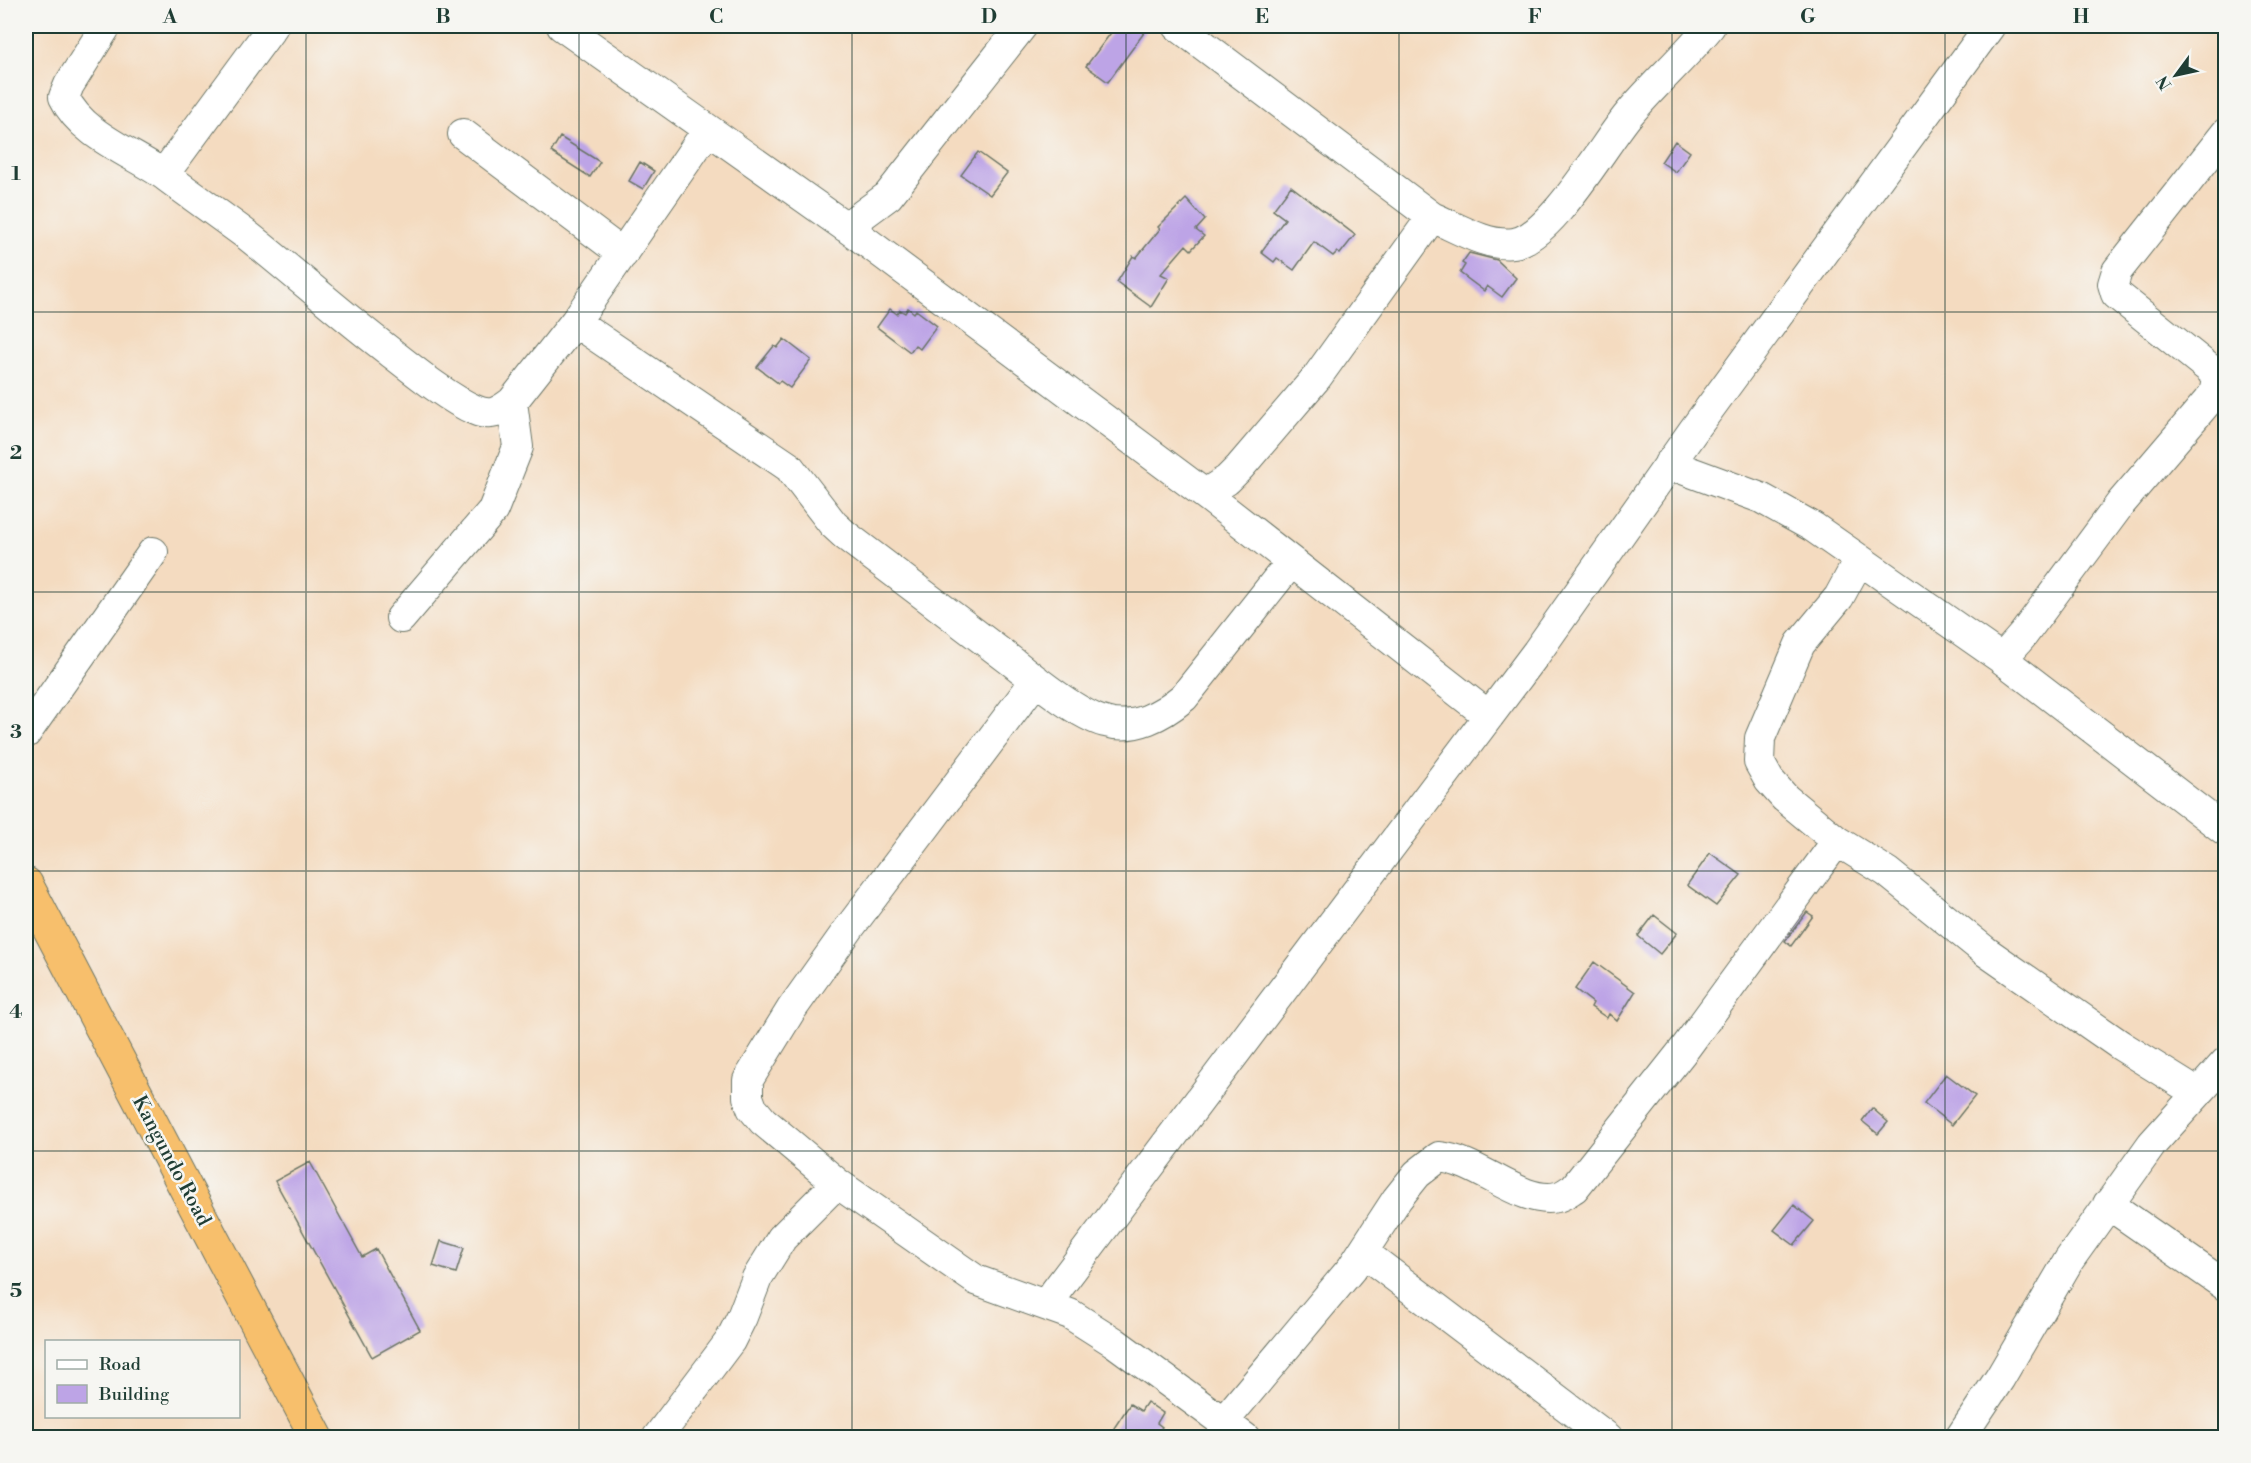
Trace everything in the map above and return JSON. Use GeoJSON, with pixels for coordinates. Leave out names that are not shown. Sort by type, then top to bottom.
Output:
{"type":"FeatureCollection","features":[{"type":"Feature","properties":{"kind":"highway","name":"Kangundo Road"},"geometry":{"type":"LineString","coordinates":[[26,884],[317,1437]]}},
{"type":"Feature","properties":{"kind":"street"},"geometry":{"type":"LineString","coordinates":[[106,26],[69,85],[64,98],[70,110],[85,124],[164,174],[248,237],[352,324],[472,409],[488,414],[499,412],[512,402],[576,322],[708,131]]}},
{"type":"Feature","properties":{"kind":"street"},"geometry":{"type":"LineString","coordinates":[[164,174],[273,26]]}},
{"type":"Feature","properties":{"kind":"street"},"geometry":{"type":"LineString","coordinates":[[562,26],[846,227],[1205,494],[1489,716]]}},
{"type":"Feature","properties":{"kind":"street"},"geometry":{"type":"LineString","coordinates":[[846,227],[888,196],[1022,26]]}},
{"type":"Feature","properties":{"kind":"street"},"geometry":{"type":"LineString","coordinates":[[1178,26],[1432,217],[1500,243],[1517,243],[1534,232],[1560,209],[1628,115],[1686,55],[1710,26]]}},
{"type":"Feature","properties":{"kind":"street"},"geometry":{"type":"LineString","coordinates":[[1046,1304],[1489,716],[1669,464],[1990,26]]}},
{"type":"Feature","properties":{"kind":"street"},"geometry":{"type":"LineString","coordinates":[[463,134],[623,254]]}},
{"type":"Feature","properties":{"kind":"street"},"geometry":{"type":"LineString","coordinates":[[2002,659],[2023,635],[2121,503],[2221,383],[2211,370],[2116,294],[2113,284],[2117,271],[2226,134]]}},
{"type":"Feature","properties":{"kind":"street"},"geometry":{"type":"LineString","coordinates":[[1205,494],[1227,480],[1240,467],[1317,378],[1432,217]]}},
{"type":"Feature","properties":{"kind":"street"},"geometry":{"type":"LineString","coordinates":[[576,322],[789,468],[833,524],[845,535],[1036,680],[1104,722],[1125,724],[1151,719],[1166,712],[1184,697],[1291,562]]}},
{"type":"Feature","properties":{"kind":"street"},"geometry":{"type":"LineString","coordinates":[[401,618],[493,510],[518,447],[512,402]]}},
{"type":"Feature","properties":{"kind":"street"},"geometry":{"type":"LineString","coordinates":[[1669,464],[1761,498],[1813,527],[2002,659],[2226,831]]}},
{"type":"Feature","properties":{"kind":"street"},"geometry":{"type":"LineString","coordinates":[[26,733],[153,552]]}},
{"type":"Feature","properties":{"kind":"street"},"geometry":{"type":"LineString","coordinates":[[1859,560],[1839,597],[1800,644],[1760,738],[1759,762],[1769,780],[1785,798],[1837,841],[1887,872],[1985,951],[2120,1045],[2197,1093]]}},
{"type":"Feature","properties":{"kind":"street"},"geometry":{"type":"LineString","coordinates":[[1036,680],[850,927],[791,1010],[748,1080],[748,1097],[752,1108],[763,1121],[837,1183],[976,1280],[995,1289],[1046,1304],[1070,1314],[1114,1342],[1234,1429],[1364,1253],[1397,1198],[1417,1174],[1439,1157],[1456,1159],[1537,1198],[1559,1197],[1574,1188],[1686,1047],[1837,841]]}},
{"type":"Feature","properties":{"kind":"street"},"geometry":{"type":"LineString","coordinates":[[1960,1437],[2000,1378],[2069,1260],[2108,1204],[2152,1144],[2226,1062]]}},
{"type":"Feature","properties":{"kind":"street"},"geometry":{"type":"LineString","coordinates":[[657,1437],[730,1341],[757,1278],[782,1238],[837,1183]]}},
{"type":"Feature","properties":{"kind":"street"},"geometry":{"type":"LineString","coordinates":[[2108,1204],[2226,1286]]}},
{"type":"Feature","properties":{"kind":"street"},"geometry":{"type":"LineString","coordinates":[[1364,1253],[1608,1437]]}},
{"type":"Feature","properties":{"kind":"building"},"geometry":{"type":"Polygon","coordinates":[[[1116,26],[1149,26],[1108,82],[1086,66],[1116,26]]]}},
{"type":"Feature","properties":{"kind":"building"},"geometry":{"type":"Polygon","coordinates":[[[560,137],[600,162],[590,177],[551,152],[560,137]]]}},
{"type":"Feature","properties":{"kind":"building"},"geometry":{"type":"Polygon","coordinates":[[[1675,141],[1690,152],[1676,172],[1661,162],[1675,141]]]}},
{"type":"Feature","properties":{"kind":"building"},"geometry":{"type":"Polygon","coordinates":[[[978,152],[1007,173],[990,195],[961,175],[978,152]]]}},
{"type":"Feature","properties":{"kind":"building"},"geometry":{"type":"Polygon","coordinates":[[[640,162],[654,171],[643,189],[629,181],[640,162]]]}},
{"type":"Feature","properties":{"kind":"building"},"geometry":{"type":"Polygon","coordinates":[[[1291,186],[1355,235],[1340,254],[1337,252],[1333,256],[1314,242],[1294,270],[1277,258],[1274,262],[1261,252],[1285,219],[1273,210],[1291,186]]]}},
{"type":"Feature","properties":{"kind":"building"},"geometry":{"type":"Polygon","coordinates":[[[1186,199],[1205,220],[1196,230],[1204,236],[1191,250],[1186,245],[1161,274],[1169,278],[1151,307],[1117,282],[1133,256],[1136,258],[1160,229],[1158,227],[1186,199]]]}},
{"type":"Feature","properties":{"kind":"building"},"geometry":{"type":"Polygon","coordinates":[[[1469,253],[1497,260],[1516,278],[1502,297],[1487,286],[1484,291],[1460,273],[1465,265],[1462,263],[1469,253]]]}},
{"type":"Feature","properties":{"kind":"building"},"geometry":{"type":"Polygon","coordinates":[[[908,308],[914,313],[916,310],[937,326],[920,349],[915,345],[910,352],[877,327],[890,309],[897,314],[900,310],[905,313],[908,308]]]}},
{"type":"Feature","properties":{"kind":"building"},"geometry":{"type":"Polygon","coordinates":[[[784,339],[811,360],[790,388],[780,381],[778,383],[757,367],[774,346],[777,348],[784,339]]]}},
{"type":"Feature","properties":{"kind":"building"},"geometry":{"type":"Polygon","coordinates":[[[1710,853],[1741,875],[1716,906],[1687,885],[1710,853]]]}},
{"type":"Feature","properties":{"kind":"building"},"geometry":{"type":"Polygon","coordinates":[[[1807,912],[1813,916],[1791,946],[1785,941],[1807,912]]]}},
{"type":"Feature","properties":{"kind":"building"},"geometry":{"type":"Polygon","coordinates":[[[1654,915],[1677,933],[1660,954],[1638,936],[1654,915]]]}},
{"type":"Feature","properties":{"kind":"building"},"geometry":{"type":"Polygon","coordinates":[[[1594,962],[1635,992],[1617,1021],[1609,1014],[1607,1018],[1591,1007],[1593,1003],[1575,989],[1594,962]]]}},
{"type":"Feature","properties":{"kind":"building"},"geometry":{"type":"Polygon","coordinates":[[[1946,1074],[1975,1096],[1952,1125],[1924,1103],[1946,1074]]]}},
{"type":"Feature","properties":{"kind":"building"},"geometry":{"type":"Polygon","coordinates":[[[1872,1108],[1888,1122],[1878,1134],[1862,1121],[1872,1108]]]}},
{"type":"Feature","properties":{"kind":"building"},"geometry":{"type":"Polygon","coordinates":[[[310,1162],[362,1257],[376,1249],[420,1330],[372,1357],[275,1181],[310,1162]]]}},
{"type":"Feature","properties":{"kind":"building"},"geometry":{"type":"Polygon","coordinates":[[[1794,1205],[1814,1221],[1794,1245],[1774,1230],[1794,1205]]]}},
{"type":"Feature","properties":{"kind":"building"},"geometry":{"type":"Polygon","coordinates":[[[441,1241],[464,1248],[456,1273],[433,1266],[441,1241]]]}},
{"type":"Feature","properties":{"kind":"building"},"geometry":{"type":"Polygon","coordinates":[[[1147,1402],[1163,1413],[1157,1423],[1162,1427],[1155,1437],[1127,1437],[1114,1428],[1130,1404],[1141,1411],[1147,1402]]]}}]}
